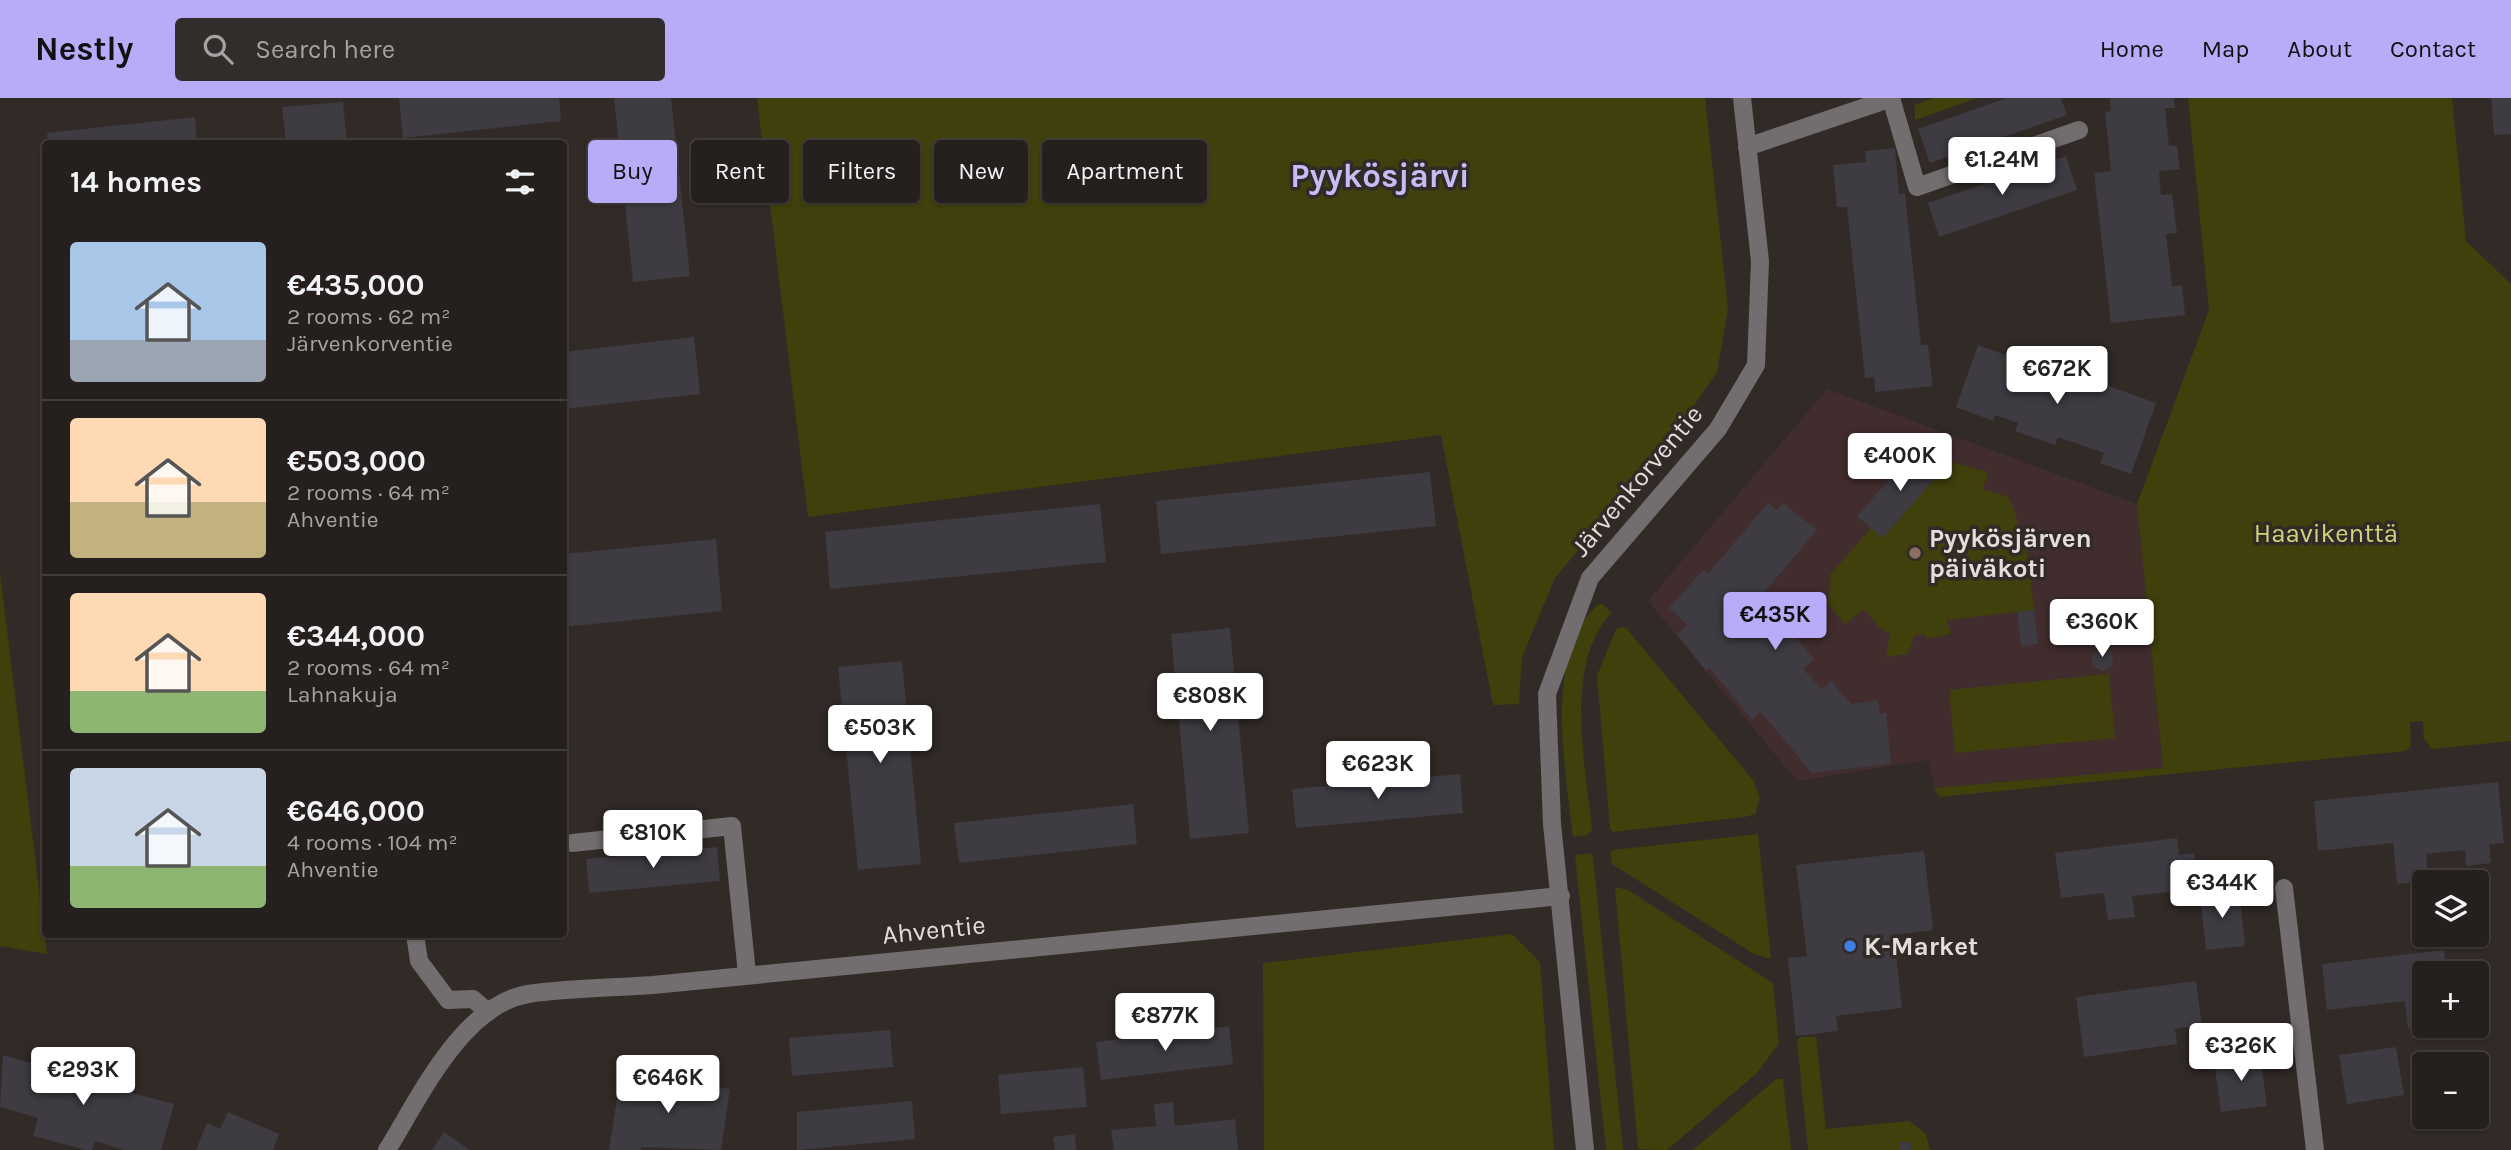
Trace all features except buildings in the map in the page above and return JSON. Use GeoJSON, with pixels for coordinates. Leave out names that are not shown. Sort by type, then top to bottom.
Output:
{"type":"FeatureCollection","features":[{"type":"Feature","properties":{"kind":"street","name":"Järvenkorventie"},"geometry":{"type":"LineString","coordinates":[[1585,1150],[1552,824],[1546,694],[1590,578],[1718,429],[1756,365],[1760,261],[1742,98]]}},
{"type":"Feature","properties":{"kind":"street"},"geometry":{"type":"LineString","coordinates":[[1747,146],[1892,98],[1917,187],[2079,130]]}},
{"type":"Feature","properties":{"kind":"street"},"geometry":{"type":"LineString","coordinates":[[572,843],[732,826],[747,974]]}},
{"type":"Feature","properties":{"kind":"street"},"geometry":{"type":"LineString","coordinates":[[2284,888],[2315,1150]]}},
{"type":"Feature","properties":{"kind":"street","name":"Ahventie"},"geometry":{"type":"LineString","coordinates":[[387,1150],[441,1062],[463,1034],[488,1012],[526,994],[1561,896]]}},
{"type":"Feature","properties":{"kind":"street"},"geometry":{"type":"LineString","coordinates":[[416,938],[419,961],[448,1000],[473,999],[488,1012]]}},
{"type":"Feature","properties":{"kind":"shaded area","name":"Pyykösjärven päiväkoti"},"geometry":{"type":"Polygon","coordinates":[[[1827,389],[2137,504],[2163,768],[1934,788],[1929,760],[1797,781],[1648,601],[1827,389]]]}},
{"type":"Feature","properties":{"kind":"green space"},"geometry":{"type":"Polygon","coordinates":[[[757,98],[1705,98],[1728,308],[1717,372],[1666,446],[1555,578],[1522,657],[1519,704],[1493,705],[1441,435],[808,517],[770,203],[789,203],[789,140],[762,140],[757,98]]]}},
{"type":"Feature","properties":{"kind":"green space"},"geometry":{"type":"Polygon","coordinates":[[[1933,98],[1978,98],[1915,120],[1915,105],[1933,98]]]}},
{"type":"Feature","properties":{"kind":"green space","name":"Haavikenttä"},"geometry":{"type":"Polygon","coordinates":[[[2188,98],[2452,98],[2466,241],[2511,284],[2511,741],[2432,749],[2424,739],[2423,721],[2410,722],[2411,745],[2406,751],[1939,797],[1934,788],[2163,768],[2137,504],[2209,310],[2188,98]]]}},
{"type":"Feature","properties":{"kind":"green space"},"geometry":{"type":"Polygon","coordinates":[[[1943,460],[1988,472],[1983,489],[2009,497],[2027,548],[2034,610],[1946,620],[1951,634],[1927,639],[1926,635],[1914,635],[1908,654],[1886,657],[1890,634],[1879,627],[1864,609],[1845,624],[1828,604],[1831,580],[1829,576],[1871,528],[1883,538],[1941,470],[1943,460]]]}},
{"type":"Feature","properties":{"kind":"green space"},"geometry":{"type":"Polygon","coordinates":[[[0,573],[42,913],[42,938],[45,938],[47,954],[0,946],[0,573]]]}},
{"type":"Feature","properties":{"kind":"green space"},"geometry":{"type":"Polygon","coordinates":[[[1599,604],[1603,604],[1611,613],[1596,635],[1587,660],[1581,717],[1592,830],[1587,835],[1573,837],[1563,748],[1564,682],[1570,651],[1581,625],[1599,604]]]}},
{"type":"Feature","properties":{"kind":"green space"},"geometry":{"type":"Polygon","coordinates":[[[1626,628],[1753,780],[1760,797],[1755,814],[1613,832],[1610,828],[1597,676],[1616,629],[1626,628]]]}},
{"type":"Feature","properties":{"kind":"green space"},"geometry":{"type":"Polygon","coordinates":[[[2109,674],[2115,738],[1955,753],[1949,690],[2109,674]]]}},
{"type":"Feature","properties":{"kind":"green space"},"geometry":{"type":"Polygon","coordinates":[[[1758,834],[1771,959],[1754,954],[1612,864],[1610,853],[1613,850],[1758,834]]]}},
{"type":"Feature","properties":{"kind":"green space"},"geometry":{"type":"Polygon","coordinates":[[[1590,853],[1593,856],[1623,1150],[1606,1150],[1575,855],[1590,853]]]}},
{"type":"Feature","properties":{"kind":"green space"},"geometry":{"type":"Polygon","coordinates":[[[1615,887],[1628,890],[1773,983],[1779,1043],[1757,1073],[1667,1150],[1638,1149],[1615,887]]]}},
{"type":"Feature","properties":{"kind":"green space"},"geometry":{"type":"Polygon","coordinates":[[[1512,934],[1540,962],[1554,1150],[1264,1150],[1263,963],[1512,934]]]}},
{"type":"Feature","properties":{"kind":"green space"},"geometry":{"type":"Polygon","coordinates":[[[1800,1037],[1816,1037],[1826,1129],[1909,1121],[1926,1134],[1930,1150],[1808,1150],[1797,1041],[1800,1037]]]}},
{"type":"Feature","properties":{"kind":"green space"},"geometry":{"type":"Polygon","coordinates":[[[1776,1079],[1783,1079],[1791,1150],[1693,1150],[1776,1079]]]}},
{"type":"Feature","properties":{"kind":"place","name":"Pyykösjärven päiväkoti"},"geometry":{"type":"Point","coordinates":[1915,553]}},
{"type":"Feature","properties":{"kind":"place","name":"K-Market"},"geometry":{"type":"Point","coordinates":[1850,946]}},
{"type":"Feature","properties":{"kind":"district","name":"Pyykösjärvi"},"geometry":{"type":"Point","coordinates":[1380,176]}}]}
